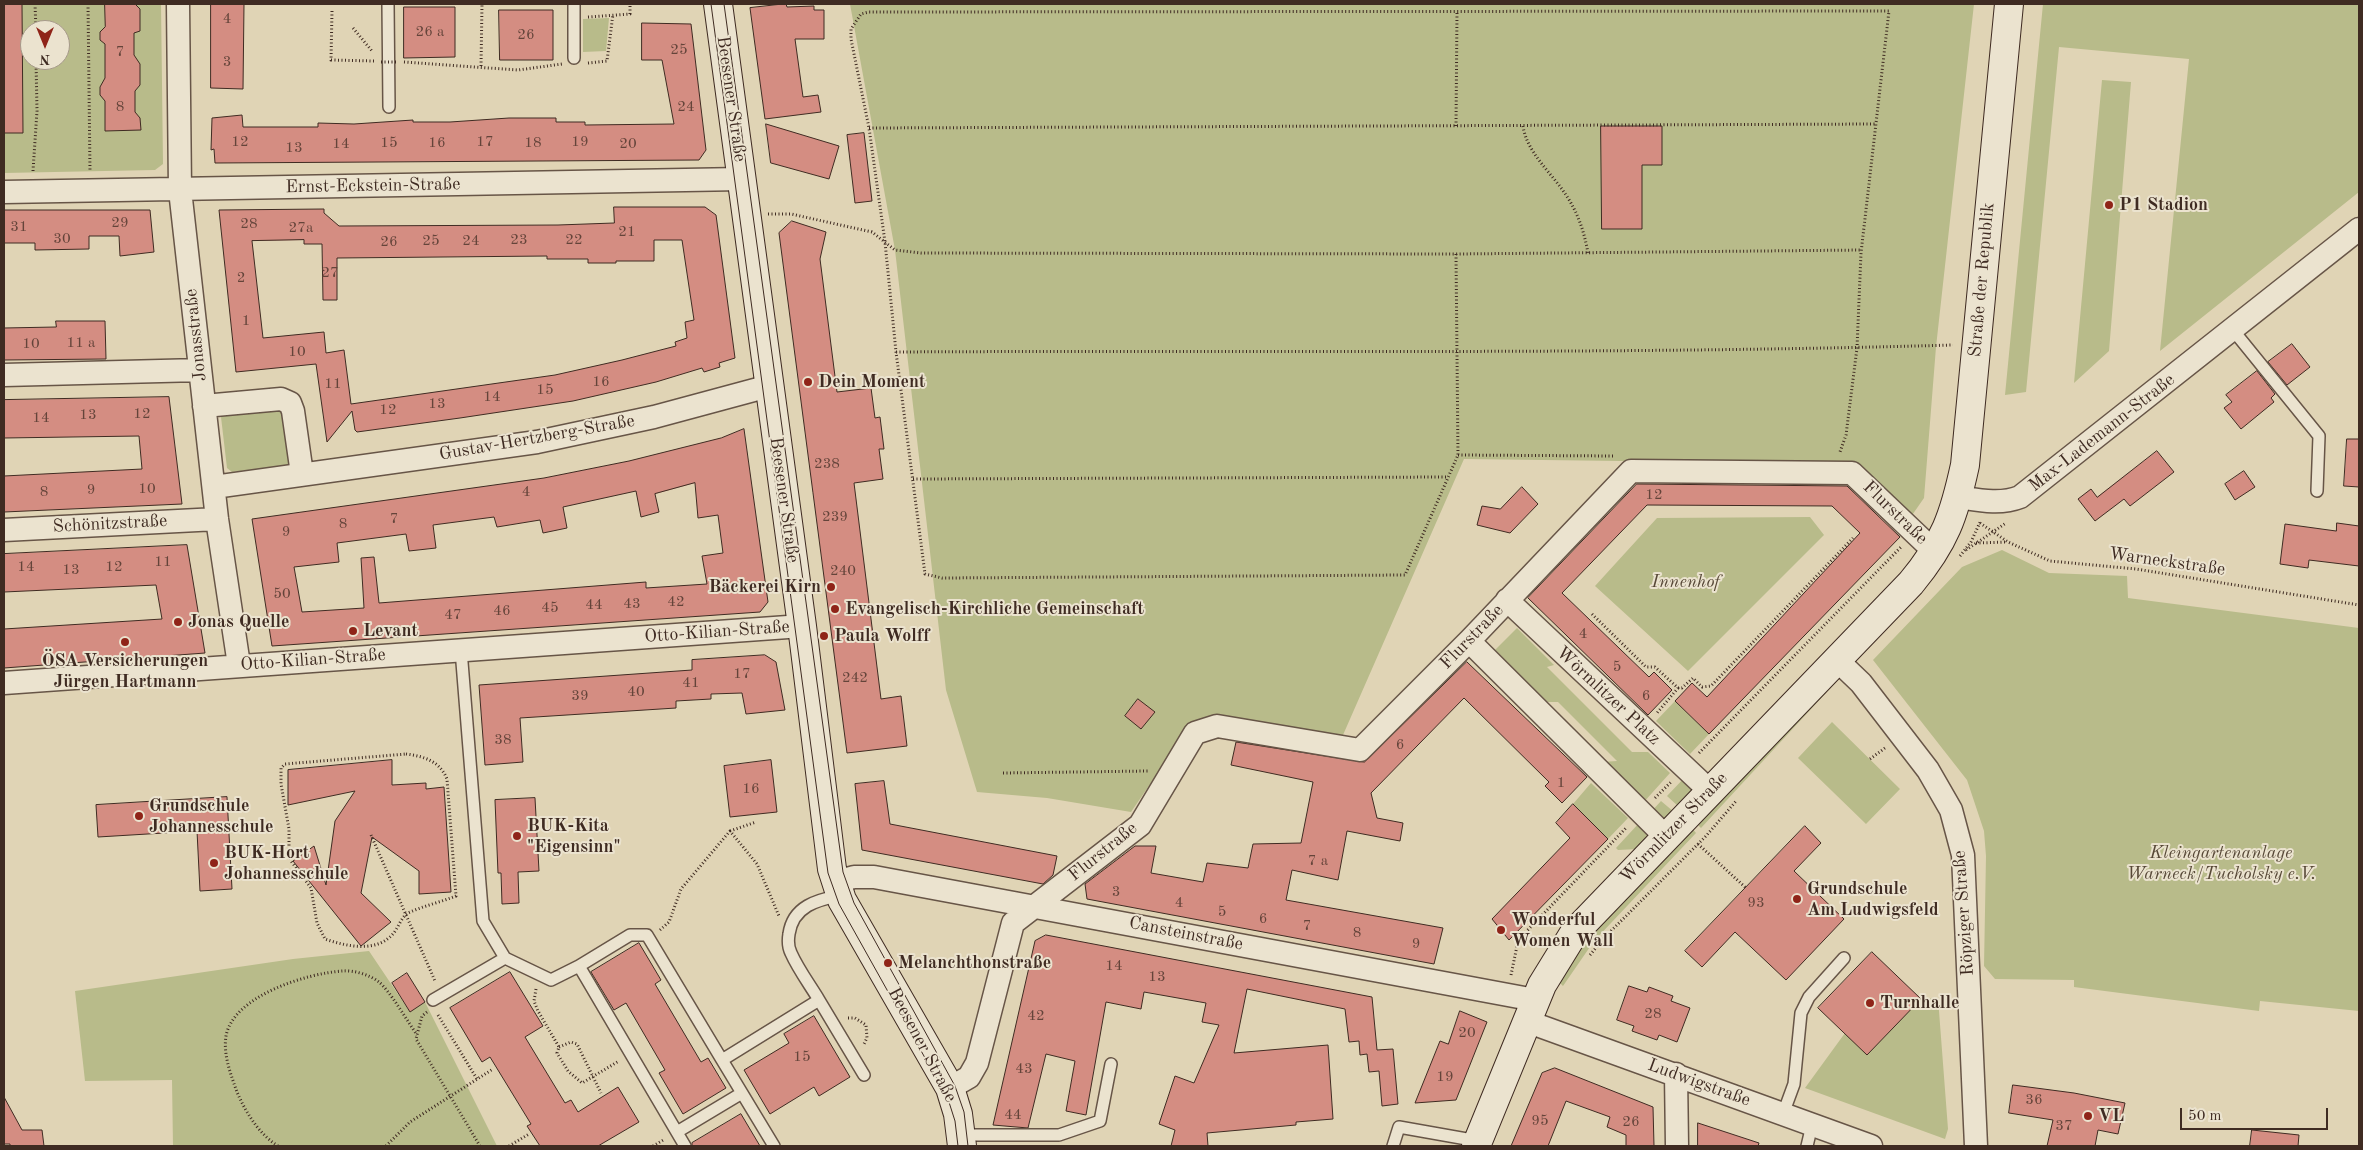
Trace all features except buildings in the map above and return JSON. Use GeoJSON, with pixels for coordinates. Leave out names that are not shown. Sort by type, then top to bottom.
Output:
{"type":"FeatureCollection","features":[{"type":"Feature","properties":{"kind":"street","name":"Jonasstraße"},"geometry":{"type":"LineString","coordinates":[[178,4],[180,190],[217,519],[239,665]]}},
{"type":"Feature","properties":{"kind":"street","name":"Beesener Straße"},"geometry":{"type":"LineString","coordinates":[[718,4],[802,626],[832,870],[838,888],[950,1088],[962,1141]]}},
{"type":"Feature","properties":{"kind":"street","name":"Straße der Republik"},"geometry":{"type":"LineString","coordinates":[[1946,556],[1945,535],[1958,496],[1965,465],[2009,4]]}},
{"type":"Feature","properties":{"kind":"street","name":"Ernst-Eckstein-Straße"},"geometry":{"type":"LineString","coordinates":[[4,192],[742,179]]}},
{"type":"Feature","properties":{"kind":"street","name":"Max-Lademann-Straße"},"geometry":{"type":"LineString","coordinates":[[1958,496],[1986,501],[2011,500],[2020,497],[2359,229]]}},
{"type":"Feature","properties":{"kind":"street"},"geometry":{"type":"LineString","coordinates":[[4,375],[200,370]]}},
{"type":"Feature","properties":{"kind":"street","name":"Gustav-Hertzberg-Straße"},"geometry":{"type":"LineString","coordinates":[[214,487],[537,442],[654,417],[769,386]]}},
{"type":"Feature","properties":{"kind":"street"},"geometry":{"type":"LineString","coordinates":[[204,406],[281,399],[290,403],[302,474]]}},
{"type":"Feature","properties":{"kind":"street","name":"Flurstraße"},"geometry":{"type":"LineString","coordinates":[[1036,906],[1140,824],[1195,733],[1217,726],[1360,750],[1469,641],[1631,471],[1852,472],[1915,532],[1946,556]]}},
{"type":"Feature","properties":{"kind":"street","name":"Schönitzstraße"},"geometry":{"type":"LineString","coordinates":[[4,530],[217,519]]}},
{"type":"Feature","properties":{"kind":"street","name":"Wörmlitzer Straße"},"geometry":{"type":"LineString","coordinates":[[1477,1144],[1531,1010],[1558,956],[1574,933],[1910,583],[1946,556]]}},
{"type":"Feature","properties":{"kind":"street","name":"Wörmlitzer Platz"},"geometry":{"type":"LineString","coordinates":[[1507,600],[1710,791]]}},
{"type":"Feature","properties":{"kind":"street","name":"Otto-Kilian-Straße"},"geometry":{"type":"LineString","coordinates":[[4,683],[802,626]]}},
{"type":"Feature","properties":{"kind":"street"},"geometry":{"type":"LineString","coordinates":[[1469,641],[1666,837]]}},
{"type":"Feature","properties":{"kind":"street","name":"Röpziger Straße"},"geometry":{"type":"LineString","coordinates":[[1837,660],[1861,683],[1928,770],[1951,810],[1963,855],[1976,1146]]}},
{"type":"Feature","properties":{"kind":"street","name":"Cansteinstraße"},"geometry":{"type":"LineString","coordinates":[[838,888],[866,876],[1507,994],[1531,1010]]}},
{"type":"Feature","properties":{"kind":"street"},"geometry":{"type":"LineString","coordinates":[[950,1088],[969,1077],[977,1063],[1013,923],[1036,906]]}},
{"type":"Feature","properties":{"kind":"street","name":"Ludwigstraße"},"geometry":{"type":"LineString","coordinates":[[1531,1010],[1676,1074],[1871,1146]]}},
{"type":"Feature","properties":{"kind":"street"},"geometry":{"type":"LineString","coordinates":[[1676,1074],[1677,1146]]}},
{"type":"Feature","properties":{"kind":"lane"},"geometry":{"type":"LineString","coordinates":[[388,4],[389,108]]}},
{"type":"Feature","properties":{"kind":"lane"},"geometry":{"type":"LineString","coordinates":[[574,4],[574,61]]}},
{"type":"Feature","properties":{"kind":"lane"},"geometry":{"type":"LineString","coordinates":[[2233,330],[2319,436],[2317,491]]}},
{"type":"Feature","properties":{"kind":"lane"},"geometry":{"type":"LineString","coordinates":[[461,650],[483,921],[505,958],[551,980],[630,936],[647,935],[774,1146]]}},
{"type":"Feature","properties":{"kind":"lane"},"geometry":{"type":"LineString","coordinates":[[838,888],[798,913],[790,927],[788,942],[791,954],[864,1075]]}},
{"type":"Feature","properties":{"kind":"lane"},"geometry":{"type":"LineString","coordinates":[[436,1001],[505,958]]}},
{"type":"Feature","properties":{"kind":"lane"},"geometry":{"type":"LineString","coordinates":[[1783,1114],[1794,1084],[1801,1013],[1809,996],[1844,958]]}},
{"type":"Feature","properties":{"kind":"lane"},"geometry":{"type":"LineString","coordinates":[[579,966],[685,1146]]}},
{"type":"Feature","properties":{"kind":"lane"},"geometry":{"type":"LineString","coordinates":[[722,1060],[819,1000]]}},
{"type":"Feature","properties":{"kind":"lane"},"geometry":{"type":"LineString","coordinates":[[962,1141],[1059,1135],[1100,1121],[1111,1064]]}},
{"type":"Feature","properties":{"kind":"lane"},"geometry":{"type":"LineString","coordinates":[[677,1132],[742,1093]]}},
{"type":"Feature","properties":{"kind":"lane"},"geometry":{"type":"LineString","coordinates":[[1807,1146],[1812,1125]]}},
{"type":"Feature","properties":{"kind":"lane"},"geometry":{"type":"LineString","coordinates":[[1393,1146],[1399,1127],[1477,1144]]}},
{"type":"Feature","properties":{"kind":"path"},"geometry":{"type":"LineString","coordinates":[[35,4],[36,20]]}},
{"type":"Feature","properties":{"kind":"path"},"geometry":{"type":"LineString","coordinates":[[88,4],[90,190]]}},
{"type":"Feature","properties":{"kind":"path"},"geometry":{"type":"LineString","coordinates":[[481,66],[482,4]]}},
{"type":"Feature","properties":{"kind":"path"},"geometry":{"type":"LineString","coordinates":[[584,17],[630,14],[630,4]]}},
{"type":"Feature","properties":{"kind":"path"},"geometry":{"type":"LineString","coordinates":[[332,11],[331,60],[481,66],[518,70],[574,61],[607,61],[613,14]]}},
{"type":"Feature","properties":{"kind":"path"},"geometry":{"type":"LineString","coordinates":[[1456,254],[1458,455],[1405,575],[942,578],[925,574],[896,352],[885,242],[869,128],[851,39],[855,20],[862,14],[870,12],[1889,11],[1862,250],[1857,348],[1846,435],[1841,452],[1832,457]]}},
{"type":"Feature","properties":{"kind":"path"},"geometry":{"type":"LineString","coordinates":[[1456,126],[1457,12]]}},
{"type":"Feature","properties":{"kind":"path"},"geometry":{"type":"LineString","coordinates":[[353,28],[382,62]]}},
{"type":"Feature","properties":{"kind":"path"},"geometry":{"type":"LineString","coordinates":[[32,191],[37,111],[36,70]]}},
{"type":"Feature","properties":{"kind":"path"},"geometry":{"type":"LineString","coordinates":[[869,128],[1877,124]]}},
{"type":"Feature","properties":{"kind":"path"},"geometry":{"type":"LineString","coordinates":[[1523,126],[1525,140],[1565,194],[1584,227],[1588,253]]}},
{"type":"Feature","properties":{"kind":"path"},"geometry":{"type":"LineString","coordinates":[[747,214],[791,214],[872,232],[895,250],[921,253],[1456,254],[1862,250]]}},
{"type":"Feature","properties":{"kind":"path"},"geometry":{"type":"LineString","coordinates":[[1952,354],[1954,335]]}},
{"type":"Feature","properties":{"kind":"path"},"geometry":{"type":"LineString","coordinates":[[896,352],[1857,348],[1953,344]]}},
{"type":"Feature","properties":{"kind":"path"},"geometry":{"type":"LineString","coordinates":[[1458,455],[1625,456]]}},
{"type":"Feature","properties":{"kind":"path"},"geometry":{"type":"LineString","coordinates":[[913,479],[1448,478]]}},
{"type":"Feature","properties":{"kind":"path"},"geometry":{"type":"LineString","coordinates":[[1946,556],[1971,542],[1980,523],[1986,501]]}},
{"type":"Feature","properties":{"kind":"path","name":"Warneckstraße"},"geometry":{"type":"LineString","coordinates":[[1980,523],[2008,542],[2050,561],[2136,569],[2359,605]]}},
{"type":"Feature","properties":{"kind":"path"},"geometry":{"type":"LineString","coordinates":[[1507,994],[1517,946],[1522,936],[1915,532]]}},
{"type":"Feature","properties":{"kind":"path"},"geometry":{"type":"LineString","coordinates":[[1655,715],[1678,688],[1682,688],[1693,678],[1702,687],[1711,686],[1852,538]]}},
{"type":"Feature","properties":{"kind":"path"},"geometry":{"type":"LineString","coordinates":[[1592,614],[1646,667],[1655,667],[1678,688]]}},
{"type":"Feature","properties":{"kind":"path"},"geometry":{"type":"LineString","coordinates":[[1870,758],[1884,749]]}},
{"type":"Feature","properties":{"kind":"path"},"geometry":{"type":"LineString","coordinates":[[406,754],[430,760],[441,768],[448,778],[456,896],[406,914],[385,941],[373,945],[350,946],[325,939],[317,923],[311,888],[291,861],[289,854],[289,829],[281,784],[281,768],[285,764],[406,754]]}},
{"type":"Feature","properties":{"kind":"path"},"geometry":{"type":"LineString","coordinates":[[1003,773],[1173,770]]}},
{"type":"Feature","properties":{"kind":"path"},"geometry":{"type":"LineString","coordinates":[[1589,956],[1698,844],[1738,798]]}},
{"type":"Feature","properties":{"kind":"path"},"geometry":{"type":"LineString","coordinates":[[650,939],[669,922],[682,888],[730,831],[756,822]]}},
{"type":"Feature","properties":{"kind":"path"},"geometry":{"type":"LineString","coordinates":[[730,831],[756,864],[780,918],[790,927]]}},
{"type":"Feature","properties":{"kind":"path"},"geometry":{"type":"LineString","coordinates":[[371,835],[406,914],[436,1001],[477,1079]]}},
{"type":"Feature","properties":{"kind":"path"},"geometry":{"type":"LineString","coordinates":[[1698,844],[1746,888]]}},
{"type":"Feature","properties":{"kind":"path"},"geometry":{"type":"LineString","coordinates":[[278,1146],[266,1138],[248,1113],[230,1072],[226,1055],[226,1036],[232,1022],[244,1008],[289,982],[343,971],[353,972],[379,982],[417,1035]]}},
{"type":"Feature","properties":{"kind":"path"},"geometry":{"type":"LineString","coordinates":[[538,974],[534,1001],[559,1047],[557,1053],[568,1071],[582,1083],[631,1054]]}},
{"type":"Feature","properties":{"kind":"path"},"geometry":{"type":"LineString","coordinates":[[436,1001],[422,1016],[416,1039],[480,1146]]}},
{"type":"Feature","properties":{"kind":"path"},"geometry":{"type":"LineString","coordinates":[[559,1047],[571,1042],[577,1044],[592,1077],[602,1093]]}},
{"type":"Feature","properties":{"kind":"path"},"geometry":{"type":"LineString","coordinates":[[386,1146],[410,1122],[493,1069]]}},
{"type":"Feature","properties":{"kind":"path"},"geometry":{"type":"LineString","coordinates":[[509,1146],[529,1134]]}},
{"type":"Feature","properties":{"kind":"green space"},"geometry":{"type":"Polygon","coordinates":[[[4,4],[161,4],[163,164],[155,170],[4,173],[4,4]]]}},
{"type":"Feature","properties":{"kind":"green space"},"geometry":{"type":"Polygon","coordinates":[[[850,4],[1974,4],[1936,347],[1924,498],[1908,521],[1858,464],[1464,459],[1343,735],[1210,717],[1192,723],[1131,812],[1047,798],[977,792],[946,690],[895,250],[850,4]]]}},
{"type":"Feature","properties":{"kind":"green space"},"geometry":{"type":"Polygon","coordinates":[[[2043,4],[2359,4],[2359,192],[2160,351],[2189,59],[2059,47],[2026,392],[2005,395],[2043,4]]]}},
{"type":"Feature","properties":{"kind":"green space"},"geometry":{"type":"Polygon","coordinates":[[[609,18],[606,51],[583,52],[583,19],[609,18]]]}},
{"type":"Feature","properties":{"kind":"green space"},"geometry":{"type":"Polygon","coordinates":[[[2102,80],[2131,82],[2109,351],[2074,383],[2102,80]]]}},
{"type":"Feature","properties":{"kind":"green space"},"geometry":{"type":"Polygon","coordinates":[[[282,406],[293,465],[232,472],[227,468],[221,417],[225,411],[282,406]]]}},
{"type":"Feature","properties":{"kind":"green space","name":"Innenhof"},"geometry":{"type":"Polygon","coordinates":[[[1810,517],[1824,535],[1688,671],[1595,586],[1657,518],[1810,517]]]}},
{"type":"Feature","properties":{"kind":"green space","name":"Kleingartenanlage Warneck/Tucholsky e.V."},"geometry":{"type":"Polygon","coordinates":[[[2002,550],[2049,573],[2127,576],[2128,598],[2359,628],[2359,1011],[2260,1001],[2259,1011],[2074,987],[2074,980],[1995,979],[1984,966],[1986,856],[1984,831],[1967,780],[1873,660],[1962,567],[2002,550]]]}},
{"type":"Feature","properties":{"kind":"green space"},"geometry":{"type":"Polygon","coordinates":[[[1517,628],[1554,665],[1547,667],[1632,752],[1648,752],[1670,773],[1643,803],[1602,762],[1617,761],[1558,702],[1540,702],[1491,654],[1517,628]]]}},
{"type":"Feature","properties":{"kind":"green space"},"geometry":{"type":"Polygon","coordinates":[[[1834,677],[1837,681],[1701,828],[1695,822],[1834,677]]]}},
{"type":"Feature","properties":{"kind":"green space"},"geometry":{"type":"Polygon","coordinates":[[[1675,701],[1709,734],[1690,754],[1656,721],[1675,701]]]}},
{"type":"Feature","properties":{"kind":"green space"},"geometry":{"type":"Polygon","coordinates":[[[1832,722],[1900,789],[1866,824],[1798,758],[1832,722]]]}},
{"type":"Feature","properties":{"kind":"green space"},"geometry":{"type":"Polygon","coordinates":[[[1686,776],[1691,782],[1693,793],[1679,807],[1667,796],[1686,776]]]}},
{"type":"Feature","properties":{"kind":"green space"},"geometry":{"type":"Polygon","coordinates":[[[1591,783],[1628,818],[1608,839],[1573,804],[1591,783]]]}},
{"type":"Feature","properties":{"kind":"green space"},"geometry":{"type":"Polygon","coordinates":[[[1661,801],[1674,812],[1667,820],[1656,818],[1650,813],[1661,801]]]}},
{"type":"Feature","properties":{"kind":"green space"},"geometry":{"type":"Polygon","coordinates":[[[1640,822],[1647,828],[1647,839],[1638,849],[1618,850],[1616,848],[1640,822]]]}},
{"type":"Feature","properties":{"kind":"green space"},"geometry":{"type":"Polygon","coordinates":[[[1690,826],[1696,833],[1594,941],[1563,986],[1557,980],[1570,957],[1690,826]]]}},
{"type":"Feature","properties":{"kind":"green space"},"geometry":{"type":"Polygon","coordinates":[[[369,951],[410,1012],[425,1002],[497,1146],[173,1146],[172,1080],[85,1081],[75,991],[293,959],[369,951]]]}},
{"type":"Feature","properties":{"kind":"green space"},"geometry":{"type":"Polygon","coordinates":[[[1938,998],[1948,1129],[1945,1139],[1805,1088],[1845,1033],[1921,999],[1938,998]]]}},
{"type":"Feature","properties":{"kind":"tram line"},"geometry":{"type":"LineString","coordinates":[[711,4],[828,873],[839,904],[948,1099],[955,1121],[958,1146]]}},
{"type":"Feature","properties":{"kind":"tram line"},"geometry":{"type":"LineString","coordinates":[[724,4],[843,872],[854,903],[955,1086],[964,1112],[968,1146]]}},
{"type":"Feature","properties":{"kind":"place","name":"P1 Stadion"},"geometry":{"type":"Point","coordinates":[2109,205]}},
{"type":"Feature","properties":{"kind":"place","name":"Dein Moment"},"geometry":{"type":"Point","coordinates":[808,382]}},
{"type":"Feature","properties":{"kind":"place","name":"Bäckerei Kirn"},"geometry":{"type":"Point","coordinates":[831,587]}},
{"type":"Feature","properties":{"kind":"place","name":"Evangelisch-Kirchliche Gemeinschaft"},"geometry":{"type":"Point","coordinates":[835,609]}},
{"type":"Feature","properties":{"kind":"place","name":"Jonas Quelle"},"geometry":{"type":"Point","coordinates":[178,622]}},
{"type":"Feature","properties":{"kind":"place","name":"Levant"},"geometry":{"type":"Point","coordinates":[353,631]}},
{"type":"Feature","properties":{"kind":"place","name":"Paula Wolff"},"geometry":{"type":"Point","coordinates":[824,636]}},
{"type":"Feature","properties":{"kind":"place","name":"ÖSA Versicherungen Jürgen Hartmann"},"geometry":{"type":"Point","coordinates":[125,642]}},
{"type":"Feature","properties":{"kind":"place","name":"Grundschule Johannesschule"},"geometry":{"type":"Point","coordinates":[139,816]}},
{"type":"Feature","properties":{"kind":"place","name":"BUK-Kita \"Eigensinn\""},"geometry":{"type":"Point","coordinates":[517,836]}},
{"type":"Feature","properties":{"kind":"place","name":"BUK-Hort Johannesschule"},"geometry":{"type":"Point","coordinates":[214,863]}},
{"type":"Feature","properties":{"kind":"place","name":"Grundschule Am Ludwigsfeld"},"geometry":{"type":"Point","coordinates":[1797,899]}},
{"type":"Feature","properties":{"kind":"place","name":"Wonderful Women Wall"},"geometry":{"type":"Point","coordinates":[1501,930]}},
{"type":"Feature","properties":{"kind":"place","name":"Melanchthonstraße"},"geometry":{"type":"Point","coordinates":[888,963]}},
{"type":"Feature","properties":{"kind":"place","name":"Turnhalle"},"geometry":{"type":"Point","coordinates":[1870,1003]}},
{"type":"Feature","properties":{"kind":"place","name":"VL"},"geometry":{"type":"Point","coordinates":[2088,1116]}}]}
